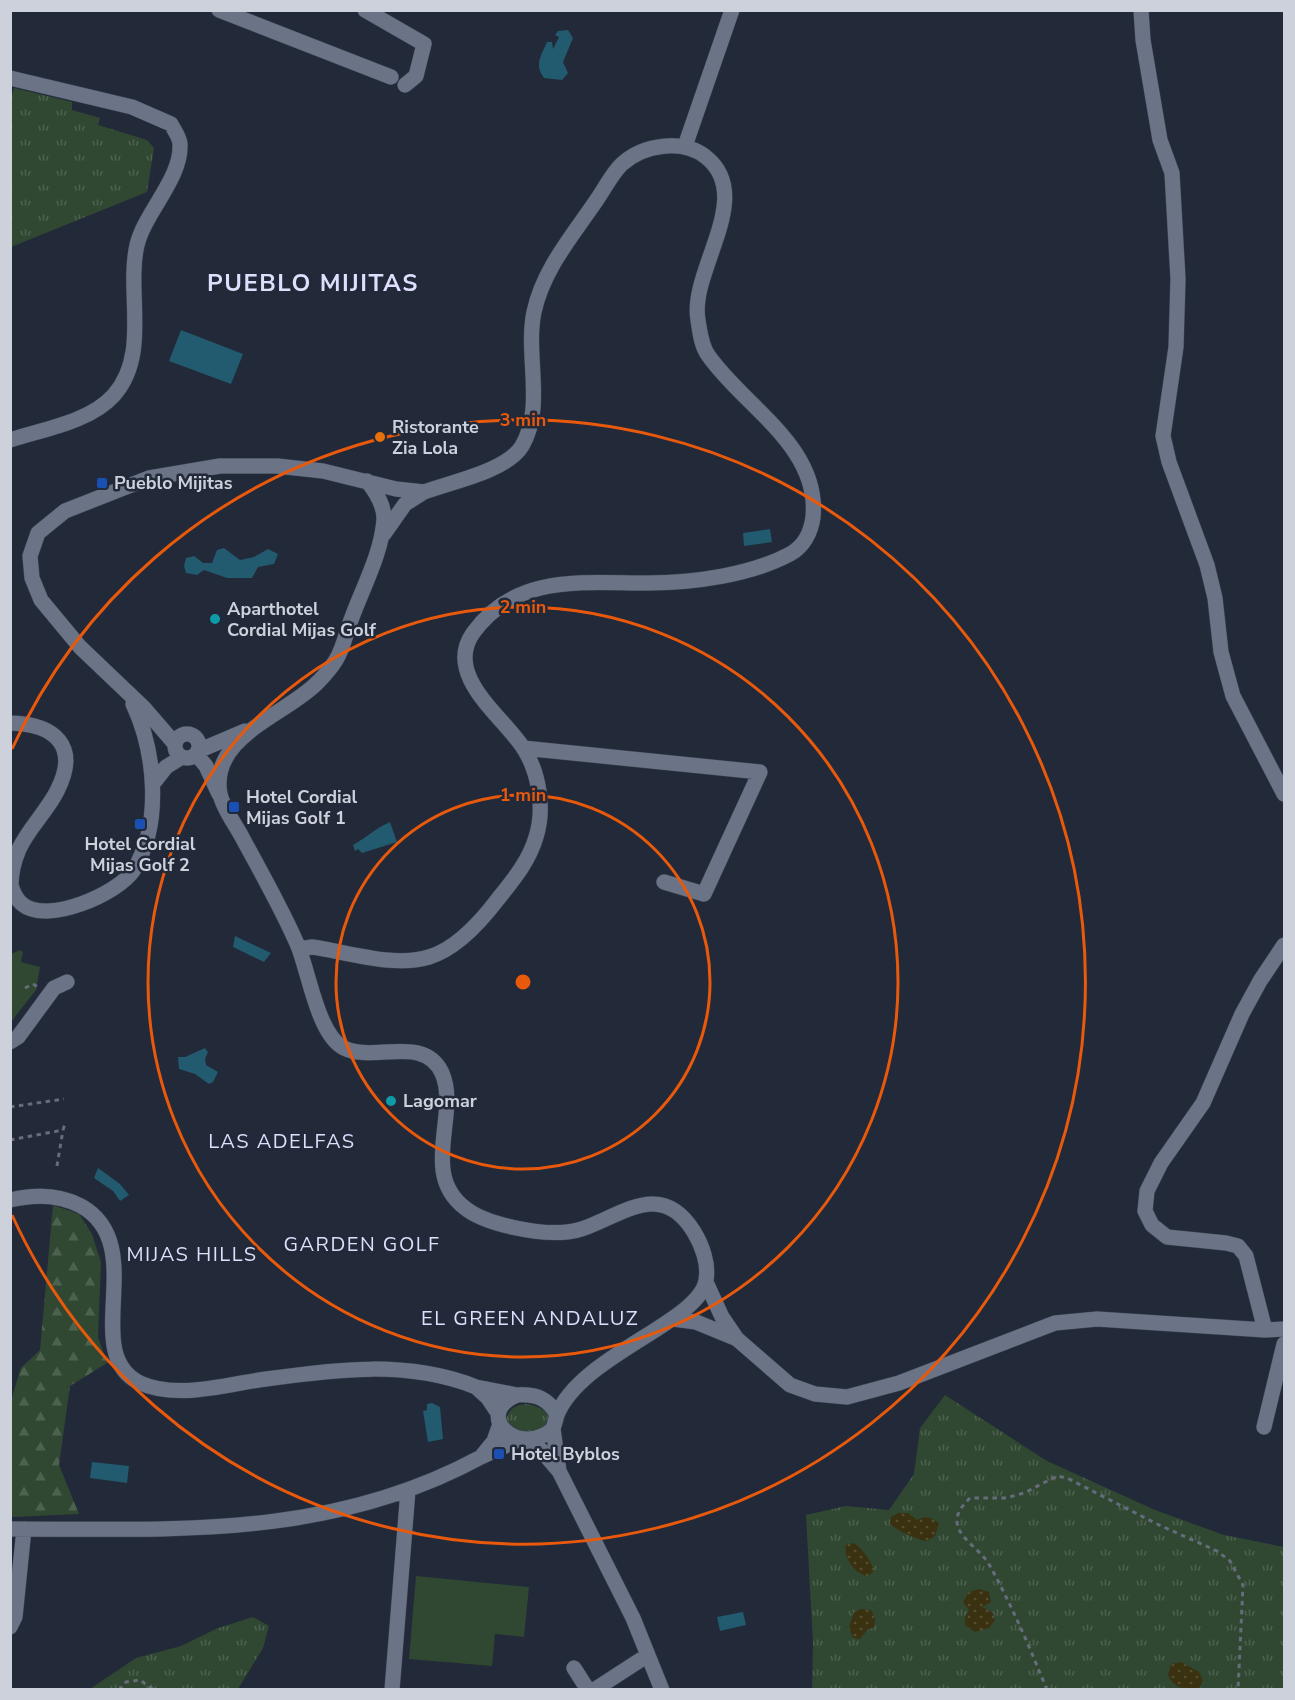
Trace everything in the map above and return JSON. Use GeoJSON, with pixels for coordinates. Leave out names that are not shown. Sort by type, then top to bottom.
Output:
{"type":"FeatureCollection","features":[{"type":"Feature","properties":{"kind":"street"},"geometry":{"type":"LineString","coordinates":[[219,10],[391,77]]}},
{"type":"Feature","properties":{"kind":"street"},"geometry":{"type":"LineString","coordinates":[[365,10],[424,44],[416,76],[405,85]]}},
{"type":"Feature","properties":{"kind":"street"},"geometry":{"type":"LineString","coordinates":[[685,146],[732,10]]}},
{"type":"Feature","properties":{"kind":"street"},"geometry":{"type":"LineString","coordinates":[[1141,10],[1143,40],[1160,140],[1172,173],[1178,279],[1176,347],[1163,436],[1169,462],[1207,565],[1215,598],[1221,652],[1233,696],[1284,794]]}},
{"type":"Feature","properties":{"kind":"street"},"geometry":{"type":"LineString","coordinates":[[10,78],[132,107],[171,124],[180,142],[179,159],[138,240],[133,267],[134,345],[128,375],[114,396],[93,412],[10,440]]}},
{"type":"Feature","properties":{"kind":"street"},"geometry":{"type":"LineString","coordinates":[[220,796],[225,765],[237,744],[251,729],[315,686],[337,658],[381,540],[405,504],[424,492],[502,465],[518,453],[530,431],[533,317],[540,289],[558,256],[621,164],[647,148],[685,146],[709,159],[723,183],[725,212],[696,307],[704,349],[732,386],[795,450],[808,475],[814,498],[813,524],[801,548],[778,560],[745,572],[652,583],[585,581],[530,589],[500,607],[474,631],[465,648],[467,672],[473,687],[523,748],[535,772],[539,802],[538,834],[526,863],[494,905],[458,941],[430,957],[395,960],[312,947],[299,949]]}},
{"type":"Feature","properties":{"kind":"street"},"geometry":{"type":"LineString","coordinates":[[424,492],[396,489],[323,471],[277,466],[220,466],[149,478],[65,511],[38,533],[30,556],[32,578],[41,600],[80,647],[185,751],[206,766],[299,949],[330,1036],[342,1048],[357,1052],[400,1051],[420,1054],[433,1061],[442,1073],[445,1090],[442,1169],[450,1190],[465,1209],[501,1223],[530,1231],[550,1233],[573,1232],[614,1213],[641,1206],[666,1207],[676,1213],[694,1232],[705,1260],[706,1282],[722,1317],[737,1339],[790,1385],[815,1394],[847,1397],[899,1383],[1055,1323],[1096,1319],[1265,1330],[1284,1329]]}},
{"type":"Feature","properties":{"kind":"street"},"geometry":{"type":"LineString","coordinates":[[367,481],[378,494],[384,516],[381,540]]}},
{"type":"Feature","properties":{"kind":"street"},"geometry":{"type":"LineString","coordinates":[[128,695],[148,743],[154,785]]}},
{"type":"Feature","properties":{"kind":"street"},"geometry":{"type":"LineString","coordinates":[[10,723],[44,728],[54,733],[61,741],[64,756],[64,771],[58,790],[15,860],[10,885],[12,895],[23,905],[38,911],[58,910],[83,903],[113,889],[133,870],[148,826],[159,762],[169,750],[185,751],[251,729]]}},
{"type":"Feature","properties":{"kind":"street"},"geometry":{"type":"LineString","coordinates":[[523,748],[760,772],[704,894],[664,882]]}},
{"type":"Feature","properties":{"kind":"street"},"geometry":{"type":"LineString","coordinates":[[1265,1330],[1246,1256],[1238,1246],[1167,1237],[1152,1225],[1145,1211],[1147,1191],[1161,1163],[1203,1103],[1242,1014],[1284,945]]}},
{"type":"Feature","properties":{"kind":"street"},"geometry":{"type":"LineString","coordinates":[[10,1042],[18,1037],[54,988],[67,982]]}},
{"type":"Feature","properties":{"kind":"street"},"geometry":{"type":"LineString","coordinates":[[10,1200],[46,1195],[70,1201],[93,1213],[102,1226],[115,1258],[113,1339],[127,1374],[140,1383],[158,1389],[192,1390],[333,1370],[389,1369],[429,1372],[476,1387],[543,1398],[555,1422],[559,1471]]}},
{"type":"Feature","properties":{"kind":"street"},"geometry":{"type":"LineString","coordinates":[[10,1627],[15,1617],[17,1529],[198,1528],[259,1525],[309,1518],[378,1502],[523,1440],[537,1439],[555,1422],[567,1396],[591,1371],[673,1319],[694,1300],[706,1282]]}},
{"type":"Feature","properties":{"kind":"street"},"geometry":{"type":"LineString","coordinates":[[673,1319],[696,1322],[737,1339]]}},
{"type":"Feature","properties":{"kind":"street"},"geometry":{"type":"LineString","coordinates":[[1264,1427],[1284,1344]]}},
{"type":"Feature","properties":{"kind":"street"},"geometry":{"type":"LineString","coordinates":[[476,1387],[488,1398],[499,1419],[523,1440],[541,1450],[559,1471],[633,1618],[662,1689]]}},
{"type":"Feature","properties":{"kind":"street"},"geometry":{"type":"LineString","coordinates":[[481,1457],[497,1436],[504,1402],[517,1395]]}},
{"type":"Feature","properties":{"kind":"street"},"geometry":{"type":"LineString","coordinates":[[392,1689],[408,1490]]}},
{"type":"Feature","properties":{"kind":"street"},"geometry":{"type":"LineString","coordinates":[[594,1689],[648,1655]]}},
{"type":"Feature","properties":{"kind":"street"},"geometry":{"type":"LineString","coordinates":[[574,1668],[588,1689]]}},
{"type":"Feature","properties":{"kind":"path"},"geometry":{"type":"LineString","coordinates":[[10,1107],[64,1099]]}},
{"type":"Feature","properties":{"kind":"path"},"geometry":{"type":"LineString","coordinates":[[57,1166],[65,1123]]}},
{"type":"Feature","properties":{"kind":"path"},"geometry":{"type":"LineString","coordinates":[[10,1140],[63,1130]]}},
{"type":"Feature","properties":{"kind":"path"},"geometry":{"type":"LineString","coordinates":[[1047,1689],[1031,1649],[989,1564],[958,1528],[957,1517],[970,1498],[1006,1498],[1024,1493],[1044,1480],[1058,1476],[1067,1478],[1157,1524],[1217,1551],[1230,1561],[1242,1584],[1238,1689]]}},
{"type":"Feature","properties":{"kind":"path"},"geometry":{"type":"LineString","coordinates":[[119,1689],[126,1682],[140,1680],[154,1689]]}},
{"type":"Feature","properties":{"kind":"green space"},"geometry":{"type":"Polygon","coordinates":[[[14,88],[72,102],[72,110],[100,118],[98,125],[147,140],[154,148],[147,192],[11,247],[10,101],[14,88]]]}},
{"type":"Feature","properties":{"kind":"green space"},"geometry":{"type":"Polygon","coordinates":[[[20,950],[23,952],[21,962],[40,967],[36,990],[11,1022],[11,954],[20,950]]]}},
{"type":"Feature","properties":{"kind":"green space"},"geometry":{"type":"Polygon","coordinates":[[[53,1205],[79,1214],[92,1234],[101,1262],[98,1337],[107,1363],[70,1386],[59,1465],[79,1514],[12,1517],[11,1400],[21,1368],[40,1350],[53,1205]]]}},
{"type":"Feature","properties":{"kind":"green space"},"geometry":{"type":"Polygon","coordinates":[[[945,1395],[1047,1461],[1155,1510],[1224,1535],[1284,1547],[1284,1689],[812,1689],[813,1642],[806,1515],[846,1506],[889,1510],[914,1474],[920,1428],[945,1395]]]}},
{"type":"Feature","properties":{"kind":"green space"},"geometry":{"type":"Polygon","coordinates":[[[525,1404],[541,1408],[547,1414],[548,1423],[545,1429],[522,1433],[509,1425],[506,1419],[511,1410],[525,1404]]]}},
{"type":"Feature","properties":{"kind":"green space"},"geometry":{"type":"Polygon","coordinates":[[[416,1576],[529,1587],[524,1637],[495,1634],[492,1666],[409,1659],[416,1576]]]}},
{"type":"Feature","properties":{"kind":"green space"},"geometry":{"type":"Polygon","coordinates":[[[253,1617],[269,1626],[263,1648],[238,1689],[90,1689],[136,1658],[181,1646],[218,1628],[253,1617]]]}},
{"type":"Feature","properties":{"kind":"sand"},"geometry":{"type":"Polygon","coordinates":[[[898,1513],[908,1513],[917,1520],[926,1517],[936,1521],[939,1523],[935,1536],[927,1541],[913,1537],[890,1524],[891,1517],[898,1513]]]}},
{"type":"Feature","properties":{"kind":"sand"},"geometry":{"type":"Polygon","coordinates":[[[854,1543],[873,1567],[874,1571],[868,1576],[855,1569],[848,1560],[846,1545],[854,1543]]]}},
{"type":"Feature","properties":{"kind":"sand"},"geometry":{"type":"Polygon","coordinates":[[[979,1589],[989,1592],[991,1602],[982,1607],[993,1613],[995,1620],[989,1628],[975,1632],[965,1625],[965,1617],[969,1610],[963,1602],[969,1592],[979,1589]]]}},
{"type":"Feature","properties":{"kind":"sand"},"geometry":{"type":"Polygon","coordinates":[[[861,1609],[871,1610],[875,1618],[874,1627],[867,1630],[860,1639],[853,1638],[849,1627],[854,1612],[861,1609]]]}},
{"type":"Feature","properties":{"kind":"sand"},"geometry":{"type":"Polygon","coordinates":[[[1181,1662],[1199,1672],[1203,1681],[1199,1689],[1181,1688],[1170,1680],[1168,1675],[1171,1664],[1181,1662]]]}},
{"type":"Feature","properties":{"kind":"water"},"geometry":{"type":"Polygon","coordinates":[[[568,30],[573,38],[563,62],[568,73],[562,80],[544,78],[539,65],[547,42],[552,42],[553,49],[559,37],[555,35],[558,31],[568,30]]]}},
{"type":"Feature","properties":{"kind":"water"},"geometry":{"type":"Polygon","coordinates":[[[181,330],[243,354],[231,384],[169,361],[181,330]]]}},
{"type":"Feature","properties":{"kind":"water"},"geometry":{"type":"Polygon","coordinates":[[[770,529],[772,542],[744,546],[743,533],[770,529]]]}},
{"type":"Feature","properties":{"kind":"water"},"geometry":{"type":"Polygon","coordinates":[[[224,548],[240,560],[254,557],[268,549],[278,554],[274,564],[258,567],[252,578],[227,578],[204,570],[197,575],[186,573],[184,566],[186,558],[194,556],[203,563],[212,563],[217,550],[224,548]]]}},
{"type":"Feature","properties":{"kind":"water"},"geometry":{"type":"Polygon","coordinates":[[[390,822],[397,842],[362,853],[358,849],[355,851],[353,845],[390,822]]]}},
{"type":"Feature","properties":{"kind":"water"},"geometry":{"type":"Polygon","coordinates":[[[235,936],[271,953],[264,962],[233,947],[235,936]]]}},
{"type":"Feature","properties":{"kind":"water"},"geometry":{"type":"Polygon","coordinates":[[[205,1048],[208,1052],[205,1059],[206,1065],[218,1072],[213,1082],[209,1084],[195,1074],[179,1069],[178,1057],[185,1057],[205,1048]]]}},
{"type":"Feature","properties":{"kind":"water"},"geometry":{"type":"Polygon","coordinates":[[[98,1168],[120,1184],[129,1195],[120,1201],[113,1191],[94,1178],[98,1168]]]}},
{"type":"Feature","properties":{"kind":"water"},"geometry":{"type":"Polygon","coordinates":[[[432,1403],[440,1407],[443,1439],[428,1442],[423,1411],[427,1410],[427,1404],[432,1403]]]}},
{"type":"Feature","properties":{"kind":"water"},"geometry":{"type":"Polygon","coordinates":[[[92,1462],[129,1466],[127,1483],[90,1478],[92,1462]]]}},
{"type":"Feature","properties":{"kind":"water"},"geometry":{"type":"Polygon","coordinates":[[[743,1612],[746,1625],[720,1631],[717,1617],[743,1612]]]}},
{"type":"Feature","properties":{"kind":"place","name":"Ristorante Zia Lola"},"geometry":{"type":"Point","coordinates":[380,437]}},
{"type":"Feature","properties":{"kind":"place","name":"Pueblo Mijitas"},"geometry":{"type":"Point","coordinates":[102,483]}},
{"type":"Feature","properties":{"kind":"place","name":"Aparthotel Cordial Mijas Golf"},"geometry":{"type":"Point","coordinates":[215,619]}},
{"type":"Feature","properties":{"kind":"place","name":"Hotel Cordial Mijas Golf 1"},"geometry":{"type":"Point","coordinates":[234,807]}},
{"type":"Feature","properties":{"kind":"place","name":"Hotel Cordial Mijas Golf 2"},"geometry":{"type":"Point","coordinates":[140,824]}},
{"type":"Feature","properties":{"kind":"place","name":"Lagomar"},"geometry":{"type":"Point","coordinates":[391,1101]}},
{"type":"Feature","properties":{"kind":"place","name":"Hotel Byblos"},"geometry":{"type":"Point","coordinates":[499,1454]}},
{"type":"Feature","properties":{"kind":"district","name":"PUEBLO MIJITAS"},"geometry":{"type":"Point","coordinates":[313,283]}},
{"type":"Feature","properties":{"kind":"district","name":"LAS ADELFAS"},"geometry":{"type":"Point","coordinates":[282,1141]}},
{"type":"Feature","properties":{"kind":"district","name":"GARDEN GOLF"},"geometry":{"type":"Point","coordinates":[362,1244]}},
{"type":"Feature","properties":{"kind":"district","name":"MIJAS HILLS"},"geometry":{"type":"Point","coordinates":[192,1254]}},
{"type":"Feature","properties":{"kind":"district","name":"EL GREEN ANDALUZ"},"geometry":{"type":"Point","coordinates":[530,1318]}}]}
